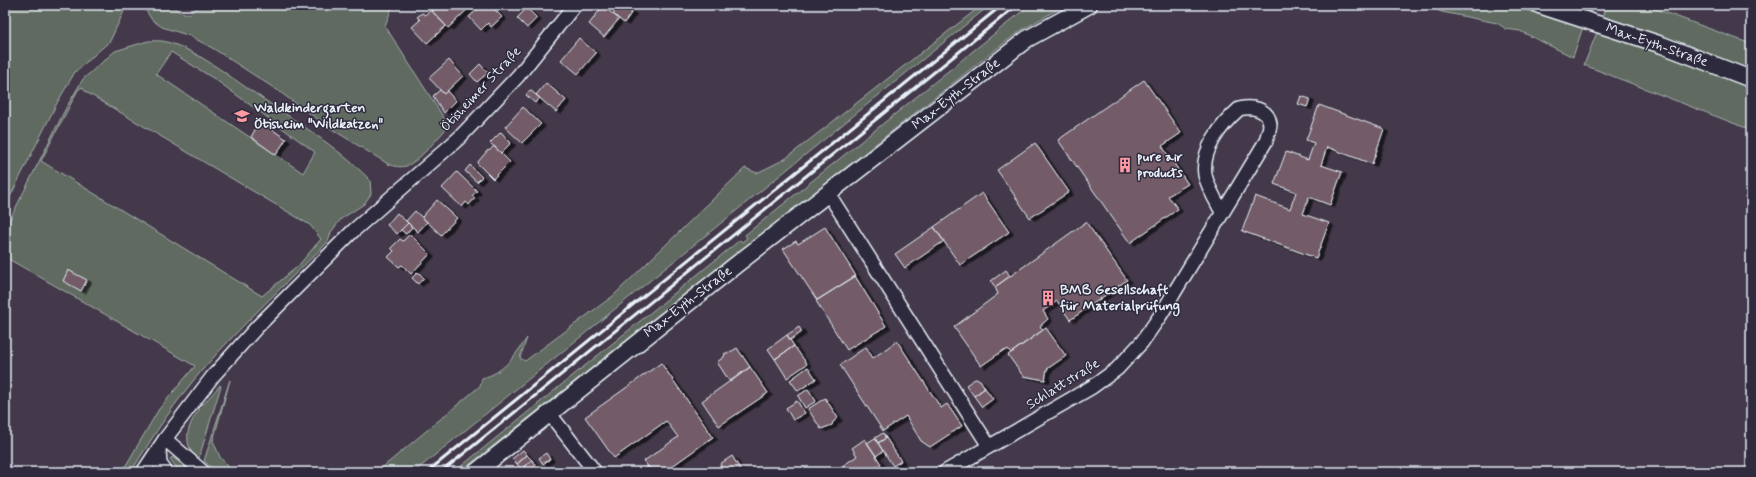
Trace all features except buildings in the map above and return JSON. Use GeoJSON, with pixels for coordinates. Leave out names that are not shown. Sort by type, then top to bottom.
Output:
{"type":"FeatureCollection","features":[{"type":"Feature","properties":{"kind":"street","name":"Ötisheimer Straße"},"geometry":{"type":"LineString","coordinates":[[143,472],[213,376],[257,327],[353,231],[402,186],[459,138],[518,76],[575,5]]}},
{"type":"Feature","properties":{"kind":"street","name":"Max-Eyth-Straße"},"geometry":{"type":"LineString","coordinates":[[476,472],[828,193],[1027,39],[1089,5]]}},
{"type":"Feature","properties":{"kind":"street","name":"Max-Eyth-Straße"},"geometry":{"type":"LineString","coordinates":[[1539,5],[1662,45],[1751,79]]}},
{"type":"Feature","properties":{"kind":"street","name":"Schlattstraße"},"geometry":{"type":"LineString","coordinates":[[945,472],[1092,387],[1117,369],[1142,342],[1160,316],[1266,141],[1270,124],[1265,113],[1257,108],[1239,109],[1229,118],[1213,140],[1205,161],[1206,176],[1222,212]]}},
{"type":"Feature","properties":{"kind":"street"},"geometry":{"type":"LineString","coordinates":[[828,193],[989,446]]}},
{"type":"Feature","properties":{"kind":"street"},"geometry":{"type":"LineString","coordinates":[[549,413],[595,472]]}},
{"type":"Feature","properties":{"kind":"street"},"geometry":{"type":"LineString","coordinates":[[166,472],[160,464],[162,444],[203,472]]}},
{"type":"Feature","properties":{"kind":"green space"},"geometry":{"type":"Polygon","coordinates":[[[5,5],[127,5],[110,41],[75,72],[57,103],[5,207],[5,5]]]}},
{"type":"Feature","properties":{"kind":"green space"},"geometry":{"type":"Polygon","coordinates":[[[173,5],[178,11],[183,13],[191,13],[200,5],[393,5],[385,26],[449,126],[423,154],[411,163],[401,167],[388,164],[330,128],[277,90],[214,49],[190,36],[162,27],[152,20],[143,6],[173,5]]]}},
{"type":"Feature","properties":{"kind":"green space"},"geometry":{"type":"Polygon","coordinates":[[[982,5],[990,5],[414,472],[377,472],[480,386],[482,378],[490,376],[503,368],[527,338],[520,358],[525,361],[613,296],[745,168],[757,173],[785,159],[982,5]]]}},
{"type":"Feature","properties":{"kind":"green space"},"geometry":{"type":"Polygon","coordinates":[[[1030,5],[1065,5],[1020,31],[991,53],[460,472],[454,472],[740,240],[742,242],[747,238],[745,235],[1030,5]]]}},
{"type":"Feature","properties":{"kind":"green space"},"geometry":{"type":"Polygon","coordinates":[[[1423,5],[1508,5],[1583,27],[1573,57],[1520,31],[1506,29],[1497,23],[1442,12],[1423,5]]]}},
{"type":"Feature","properties":{"kind":"green space"},"geometry":{"type":"Polygon","coordinates":[[[1564,5],[1592,5],[1590,13],[1564,5]]]}},
{"type":"Feature","properties":{"kind":"green space"},"geometry":{"type":"Polygon","coordinates":[[[1606,5],[1645,5],[1751,44],[1751,71],[1602,17],[1606,5]]]}},
{"type":"Feature","properties":{"kind":"green space"},"geometry":{"type":"Polygon","coordinates":[[[1597,32],[1661,53],[1751,88],[1751,130],[1584,65],[1597,32]]]}},
{"type":"Feature","properties":{"kind":"green space"},"geometry":{"type":"Polygon","coordinates":[[[148,41],[160,41],[179,46],[190,51],[301,124],[344,156],[370,180],[371,194],[364,204],[341,219],[331,232],[328,242],[249,320],[204,368],[165,418],[131,472],[122,472],[159,409],[195,366],[5,257],[5,229],[66,108],[83,79],[115,51],[148,41]],[[171,52],[156,74],[303,173],[315,152],[216,80],[171,52]],[[82,87],[78,90],[41,161],[262,296],[298,266],[321,239],[310,225],[86,92],[82,87]]]}},
{"type":"Feature","properties":{"kind":"green space"},"geometry":{"type":"Polygon","coordinates":[[[230,380],[213,441],[220,457],[233,472],[217,472],[204,461],[230,380]]]}},
{"type":"Feature","properties":{"kind":"green space"},"geometry":{"type":"Polygon","coordinates":[[[220,385],[221,386],[198,461],[191,450],[188,440],[189,430],[192,421],[198,412],[220,385]]]}},
{"type":"Feature","properties":{"kind":"green space"},"geometry":{"type":"Polygon","coordinates":[[[172,457],[194,472],[180,472],[170,459],[172,457]]]}},
{"type":"Feature","properties":{"kind":"railway"},"geometry":{"type":"LineString","coordinates":[[427,472],[1002,5]]}},
{"type":"Feature","properties":{"kind":"railway"},"geometry":{"type":"LineString","coordinates":[[441,472],[1017,5]]}},
{"type":"Feature","properties":{"kind":"place","name":"Waldkindergarten Ötisheim \"Wildkatzen\""},"geometry":{"type":"Point","coordinates":[242,116]}},
{"type":"Feature","properties":{"kind":"place","name":"pure air products"},"geometry":{"type":"Point","coordinates":[1125,165]}},
{"type":"Feature","properties":{"kind":"place","name":"BMB Gesellschaft für Materialprüfung"},"geometry":{"type":"Point","coordinates":[1048,298]}}]}
